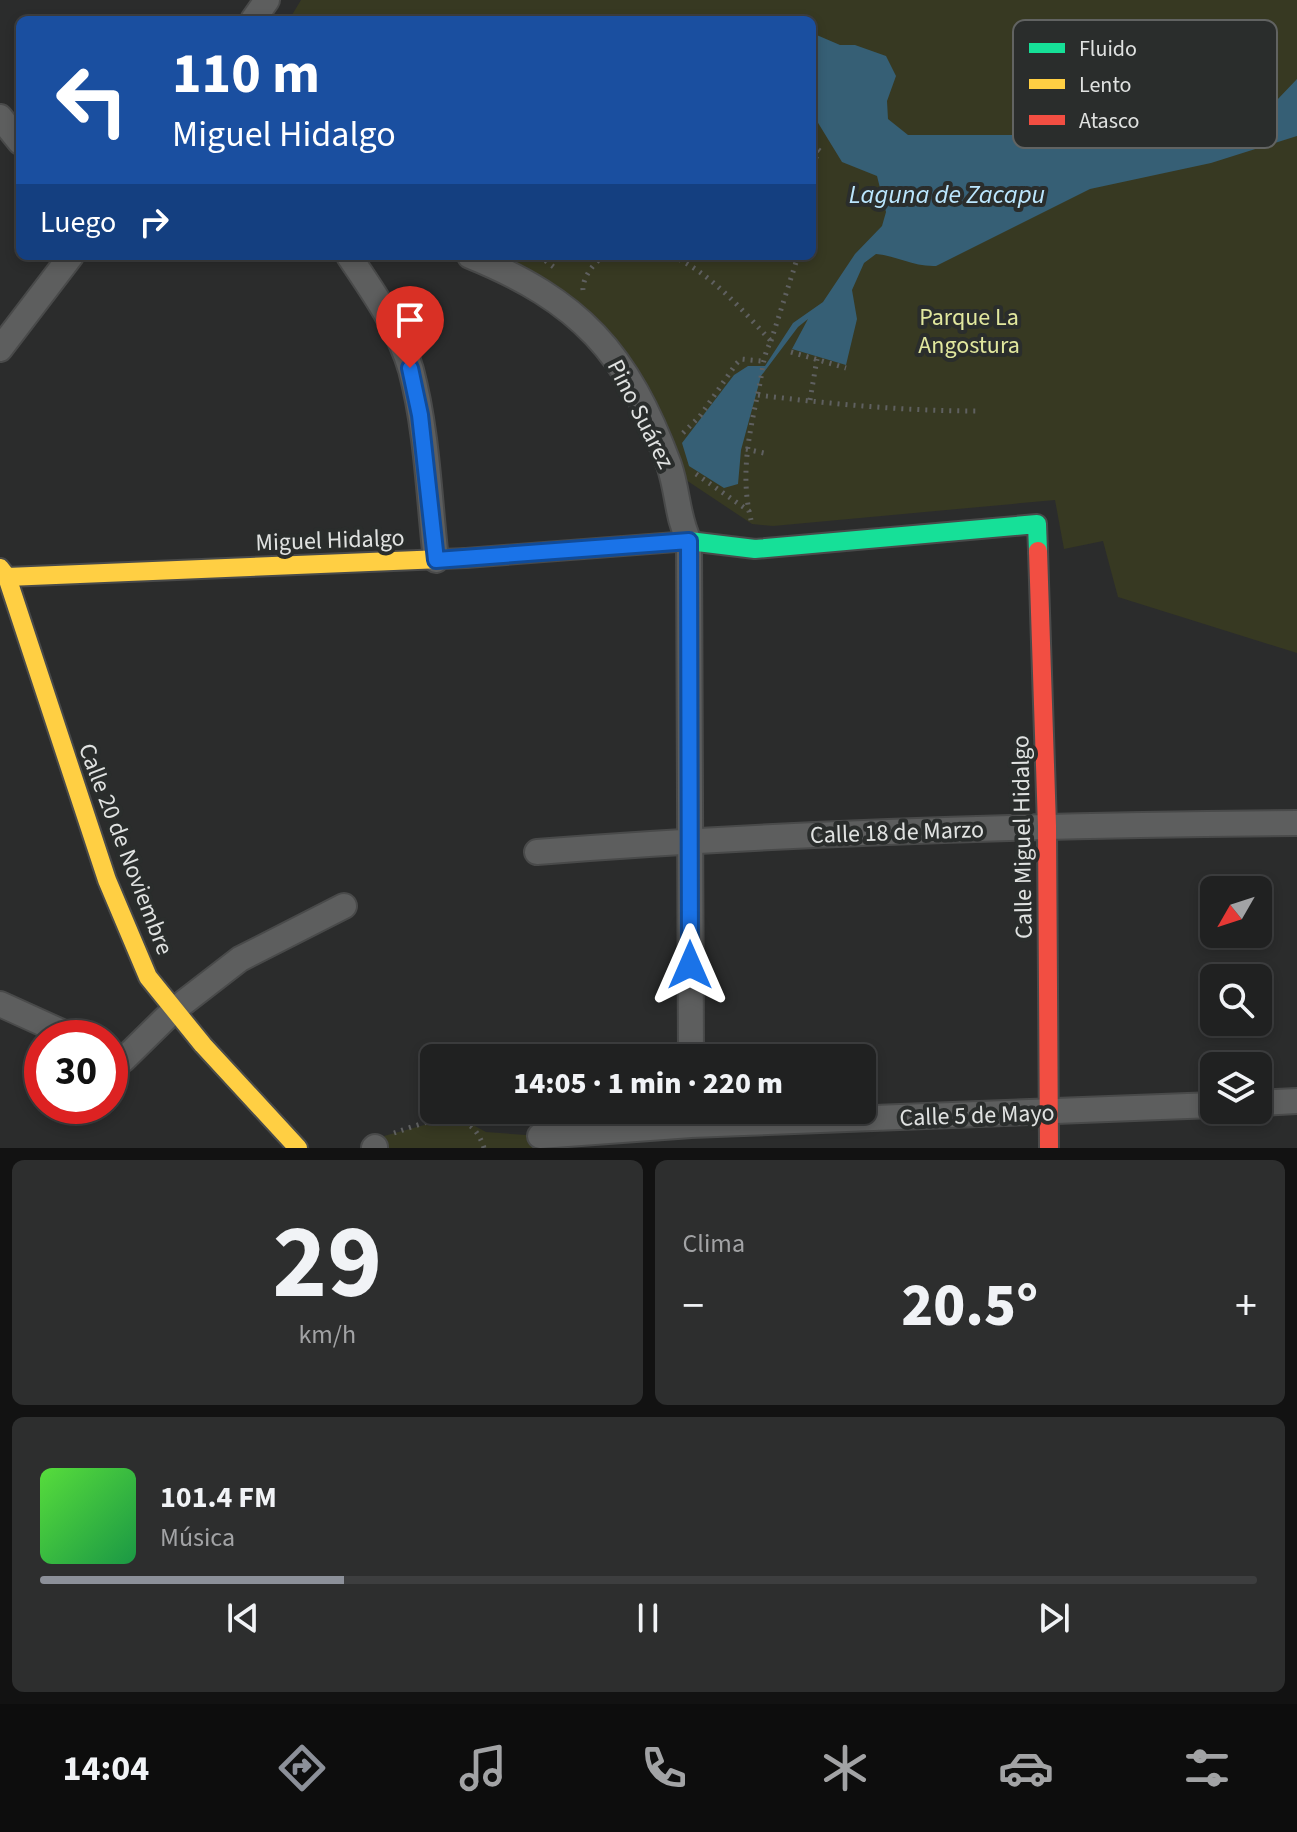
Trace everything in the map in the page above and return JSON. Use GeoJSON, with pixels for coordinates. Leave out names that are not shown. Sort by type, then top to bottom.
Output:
{"type":"FeatureCollection","features":[{"type":"Feature","properties":{"kind":"street"},"geometry":{"type":"LineString","coordinates":[[0,117],[16,137]]}},
{"type":"Feature","properties":{"kind":"street"},"geometry":{"type":"LineString","coordinates":[[0,349],[68,260]]}},
{"type":"Feature","properties":{"kind":"street"},"geometry":{"type":"LineString","coordinates":[[352,260],[387,314],[410,368],[420,415],[436,560]]}},
{"type":"Feature","properties":{"kind":"street","name":"Pino Suárez"},"geometry":{"type":"LineString","coordinates":[[480,260],[509,272],[559,301],[600,337],[635,393],[660,441],[673,477],[680,523],[689,541],[691,1044]]}},
{"type":"Feature","properties":{"kind":"street","name":"Miguel Hidalgo"},"geometry":{"type":"LineString","coordinates":[[4,573],[436,560],[689,541],[755,549],[1037,524]]}},
{"type":"Feature","properties":{"kind":"street","name":"Calle Miguel Hidalgo"},"geometry":{"type":"LineString","coordinates":[[1037,524],[1047,826],[1049,1148]]}},
{"type":"Feature","properties":{"kind":"street","name":"Calle 20 de Noviembre"},"geometry":{"type":"LineString","coordinates":[[4,573],[107,880],[148,977],[298,1148]]}},
{"type":"Feature","properties":{"kind":"street","name":"Calle 18 de Marzo"},"geometry":{"type":"LineString","coordinates":[[537,852],[689,840],[1047,826],[1297,823]]}},
{"type":"Feature","properties":{"kind":"street"},"geometry":{"type":"LineString","coordinates":[[128,1055],[174,1010],[240,959],[344,906]]}},
{"type":"Feature","properties":{"kind":"street"},"geometry":{"type":"LineString","coordinates":[[0,1004],[35,1020]]}},
{"type":"Feature","properties":{"kind":"street"},"geometry":{"type":"LineString","coordinates":[[1272,1102],[1297,1101]]}},
{"type":"Feature","properties":{"kind":"street","name":"Calle 5 de Mayo"},"geometry":{"type":"LineString","coordinates":[[540,1136],[1200,1106]]}},
{"type":"Feature","properties":{"kind":"path"},"geometry":{"type":"LineString","coordinates":[[682,260],[732,301],[771,341]]}},
{"type":"Feature","properties":{"kind":"path"},"geometry":{"type":"LineString","coordinates":[[749,511],[745,486],[746,449],[758,395],[761,363],[797,260]]}},
{"type":"Feature","properties":{"kind":"path"},"geometry":{"type":"LineString","coordinates":[[791,352],[846,368]]}},
{"type":"Feature","properties":{"kind":"path"},"geometry":{"type":"LineString","coordinates":[[678,436],[700,416],[741,359],[761,363]]}},
{"type":"Feature","properties":{"kind":"path"},"geometry":{"type":"LineString","coordinates":[[810,400],[817,359]]}},
{"type":"Feature","properties":{"kind":"path"},"geometry":{"type":"LineString","coordinates":[[758,395],[887,410],[978,411]]}},
{"type":"Feature","properties":{"kind":"path"},"geometry":{"type":"LineString","coordinates":[[746,449],[768,454]]}},
{"type":"Feature","properties":{"kind":"path"},"geometry":{"type":"LineString","coordinates":[[375,1148],[384,1136],[450,1118],[462,1119],[474,1127],[484,1148]]}},
{"type":"Feature","properties":{"kind":"green space","name":"Parque La Angostura"},"geometry":{"type":"Polygon","coordinates":[[[301,0],[1297,0],[1297,653],[1118,597],[1103,541],[1064,549],[1055,500],[773,526],[752,524],[683,478],[601,336],[482,260],[816,260],[816,16],[291,16],[301,0]]]}},
{"type":"Feature","properties":{"kind":"green space"},"geometry":{"type":"Polygon","coordinates":[[[428,1124],[471,1124],[486,1132],[540,1136],[542,1148],[389,1148],[384,1136],[428,1124]]]}},
{"type":"Feature","properties":{"kind":"water","name":"Laguna de Zacapu"},"geometry":{"type":"Polygon","coordinates":[[[816,35],[840,45],[855,45],[886,56],[896,76],[887,101],[888,119],[908,135],[1013,135],[1013,148],[1259,148],[1211,163],[1090,189],[936,266],[876,254],[864,263],[852,290],[857,319],[846,365],[792,349],[808,319],[798,327],[761,376],[741,450],[738,484],[724,488],[689,466],[682,443],[734,375],[748,366],[765,366],[793,323],[823,302],[855,254],[882,226],[886,212],[877,176],[842,162],[816,120],[816,35]]]}},
{"type":"Feature","properties":{"kind":"water","name":"Laguna de Zacapu"},"geometry":{"type":"Polygon","coordinates":[[[1297,79],[1297,136],[1277,142],[1277,100],[1297,79]]]}},
{"type":"Feature","properties":{"kind":"traffic: fast"},"geometry":{"type":"LineString","coordinates":[[466,558],[689,541],[755,549],[1037,524],[1038,551]]}},
{"type":"Feature","properties":{"kind":"traffic: slow"},"geometry":{"type":"LineString","coordinates":[[7,577],[466,558]]}},
{"type":"Feature","properties":{"kind":"traffic: slow"},"geometry":{"type":"LineString","coordinates":[[0,568],[7,577],[107,880],[148,977],[203,1045],[298,1148]]}},
{"type":"Feature","properties":{"kind":"traffic: jam"},"geometry":{"type":"LineString","coordinates":[[1038,551],[1047,826],[1049,1148]]}},
{"type":"Feature","properties":{"kind":"route"},"geometry":{"type":"LineString","coordinates":[[410,368],[420,415],[436,560],[689,541],[690,965]]}}]}
